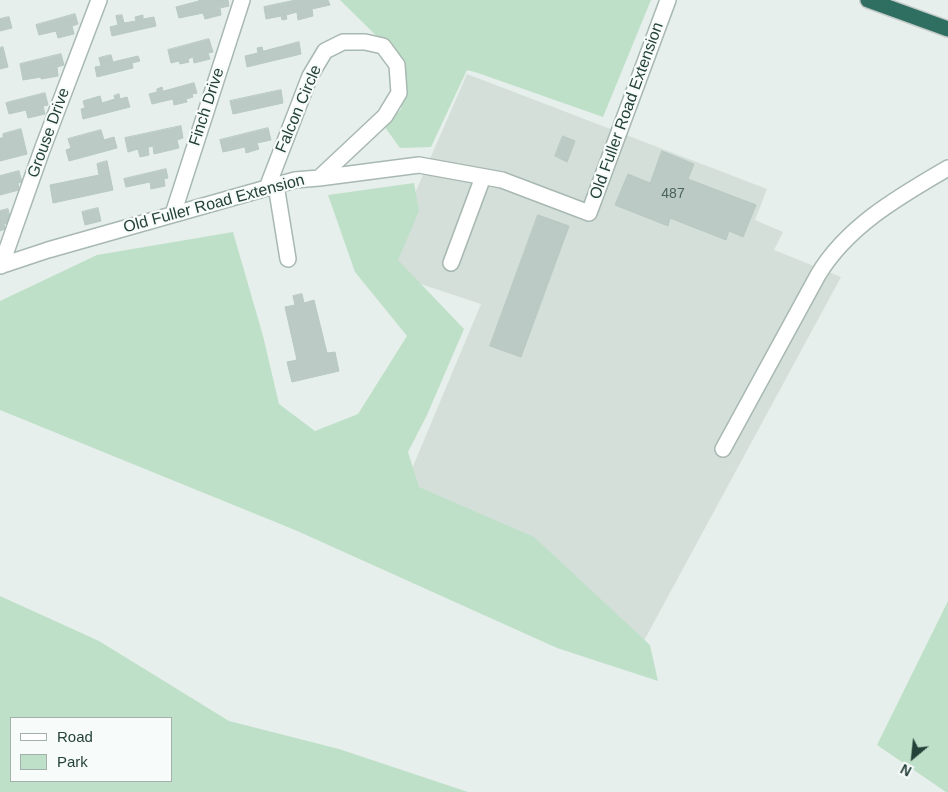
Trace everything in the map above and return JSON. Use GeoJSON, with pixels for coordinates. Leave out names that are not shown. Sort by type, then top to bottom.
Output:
{"type":"FeatureCollection","features":[{"type":"Feature","properties":{"kind":"highway"},"geometry":{"type":"LineString","coordinates":[[868,0],[948,29]]}},
{"type":"Feature","properties":{"kind":"street","name":"Grouse Drive"},"geometry":{"type":"LineString","coordinates":[[0,266],[99,0]]}},
{"type":"Feature","properties":{"kind":"street","name":"Finch Drive"},"geometry":{"type":"LineString","coordinates":[[172,214],[242,0]]}},
{"type":"Feature","properties":{"kind":"street","name":"Old Fuller Road Extension"},"geometry":{"type":"LineString","coordinates":[[0,266],[48,250],[295,180],[419,165],[502,180],[589,213],[668,0]]}},
{"type":"Feature","properties":{"kind":"street","name":"Falcon Circle"},"geometry":{"type":"LineString","coordinates":[[272,186],[310,76],[325,51],[343,42],[365,42],[383,46],[397,65],[399,93],[385,116],[319,178]]}},
{"type":"Feature","properties":{"kind":"street"},"geometry":{"type":"LineString","coordinates":[[723,448],[830,256],[876,214],[948,168]]}},
{"type":"Feature","properties":{"kind":"street"},"geometry":{"type":"LineString","coordinates":[[451,263],[483,177]]}},
{"type":"Feature","properties":{"kind":"street"},"geometry":{"type":"LineString","coordinates":[[272,186],[288,259]]}},
{"type":"Feature","properties":{"kind":"shaded area"},"geometry":{"type":"Polygon","coordinates":[[[467,74],[767,189],[755,220],[783,232],[774,250],[841,277],[640,648],[401,495],[481,304],[381,271],[467,74]]]}},
{"type":"Feature","properties":{"kind":"green space"},"geometry":{"type":"Polygon","coordinates":[[[340,0],[651,0],[603,117],[467,70],[431,147],[400,148],[384,126],[401,109],[406,65],[340,0]]]}},
{"type":"Feature","properties":{"kind":"green space"},"geometry":{"type":"Polygon","coordinates":[[[414,183],[419,211],[398,260],[464,329],[427,415],[408,452],[419,487],[534,537],[650,645],[658,681],[557,648],[295,530],[0,410],[0,301],[97,255],[233,232],[263,336],[279,404],[315,431],[358,414],[407,336],[355,272],[328,195],[414,183]]]}},
{"type":"Feature","properties":{"kind":"green space"},"geometry":{"type":"Polygon","coordinates":[[[0,596],[99,641],[229,721],[339,749],[468,792],[0,792],[0,596]]]}},
{"type":"Feature","properties":{"kind":"green space"},"geometry":{"type":"Polygon","coordinates":[[[948,601],[948,792],[946,792],[877,745],[948,601]]]}},
{"type":"Feature","properties":{"kind":"building"},"geometry":{"type":"Polygon","coordinates":[[[199,0],[228,0],[229,6],[220,8],[221,15],[205,19],[203,13],[179,18],[176,7],[199,0]]]}},
{"type":"Feature","properties":{"kind":"building"},"geometry":{"type":"Polygon","coordinates":[[[296,0],[328,0],[330,5],[312,9],[313,16],[298,20],[297,12],[286,15],[287,19],[282,20],[281,16],[266,19],[264,7],[296,0]]]}},
{"type":"Feature","properties":{"kind":"building"},"geometry":{"type":"Polygon","coordinates":[[[75,14],[78,24],[72,26],[74,34],[58,38],[56,31],[39,35],[36,25],[75,14]]]}},
{"type":"Feature","properties":{"kind":"building"},"geometry":{"type":"Polygon","coordinates":[[[122,15],[124,23],[136,21],[135,17],[143,15],[143,19],[154,17],[156,26],[112,36],[110,27],[118,25],[116,16],[122,15]]]}},
{"type":"Feature","properties":{"kind":"building"},"geometry":{"type":"Polygon","coordinates":[[[9,17],[12,28],[0,31],[0,19],[9,17]]]}},
{"type":"Feature","properties":{"kind":"building"},"geometry":{"type":"Polygon","coordinates":[[[209,39],[213,52],[208,53],[210,59],[194,63],[193,57],[188,59],[189,62],[180,64],[179,61],[171,63],[168,50],[209,39]]]}},
{"type":"Feature","properties":{"kind":"building"},"geometry":{"type":"Polygon","coordinates":[[[299,42],[301,54],[247,67],[245,56],[258,53],[257,48],[262,47],[263,51],[299,42]]]}},
{"type":"Feature","properties":{"kind":"building"},"geometry":{"type":"Polygon","coordinates":[[[3,47],[8,67],[0,69],[0,48],[3,47]]]}},
{"type":"Feature","properties":{"kind":"building"},"geometry":{"type":"Polygon","coordinates":[[[61,54],[64,65],[57,67],[58,76],[23,80],[20,64],[61,54]]]}},
{"type":"Feature","properties":{"kind":"building"},"geometry":{"type":"Polygon","coordinates":[[[111,55],[113,62],[138,56],[140,61],[132,63],[133,68],[97,77],[95,67],[101,66],[99,58],[111,55]]]}},
{"type":"Feature","properties":{"kind":"building"},"geometry":{"type":"Polygon","coordinates":[[[194,83],[197,93],[192,94],[193,97],[186,99],[187,102],[174,105],[173,99],[152,104],[149,94],[157,92],[157,89],[162,87],[163,91],[194,83]]]}},
{"type":"Feature","properties":{"kind":"building"},"geometry":{"type":"Polygon","coordinates":[[[281,90],[283,103],[233,114],[230,101],[281,90]]]}},
{"type":"Feature","properties":{"kind":"building"},"geometry":{"type":"Polygon","coordinates":[[[45,93],[48,105],[43,106],[45,114],[28,118],[26,110],[9,114],[6,103],[45,93]]]}},
{"type":"Feature","properties":{"kind":"building"},"geometry":{"type":"Polygon","coordinates":[[[119,94],[120,99],[127,97],[130,107],[83,119],[81,109],[85,108],[83,101],[100,96],[102,103],[115,99],[114,96],[119,94]]]}},
{"type":"Feature","properties":{"kind":"building"},"geometry":{"type":"Polygon","coordinates":[[[181,126],[183,138],[177,140],[179,148],[154,154],[153,146],[148,147],[149,155],[140,157],[138,149],[128,152],[125,138],[181,126]]]}},
{"type":"Feature","properties":{"kind":"building"},"geometry":{"type":"Polygon","coordinates":[[[268,128],[271,140],[257,143],[259,149],[246,153],[245,147],[223,152],[220,140],[268,128]]]}},
{"type":"Feature","properties":{"kind":"building"},"geometry":{"type":"Polygon","coordinates":[[[21,129],[27,154],[0,161],[0,138],[3,138],[3,134],[21,129]]]}},
{"type":"Feature","properties":{"kind":"building"},"geometry":{"type":"Polygon","coordinates":[[[101,130],[104,140],[114,137],[117,148],[69,161],[66,150],[71,148],[68,139],[101,130]]]}},
{"type":"Feature","properties":{"kind":"building"},"geometry":{"type":"Polygon","coordinates":[[[563,136],[575,141],[567,162],[555,156],[563,136]]]}},
{"type":"Feature","properties":{"kind":"building"},"geometry":{"type":"Polygon","coordinates":[[[662,151],[694,164],[688,179],[756,205],[743,237],[729,231],[726,240],[670,218],[668,226],[615,205],[628,174],[650,183],[662,151]]]}},
{"type":"Feature","properties":{"kind":"building"},"geometry":{"type":"Polygon","coordinates":[[[107,161],[113,190],[53,203],[50,185],[99,175],[97,164],[107,161]]]}},
{"type":"Feature","properties":{"kind":"building"},"geometry":{"type":"Polygon","coordinates":[[[166,169],[168,178],[164,179],[165,186],[151,189],[150,182],[126,187],[124,179],[166,169]]]}},
{"type":"Feature","properties":{"kind":"building"},"geometry":{"type":"Polygon","coordinates":[[[19,171],[22,182],[18,183],[19,190],[0,195],[0,176],[19,171]]]}},
{"type":"Feature","properties":{"kind":"building"},"geometry":{"type":"Polygon","coordinates":[[[98,208],[101,221],[85,225],[82,212],[98,208]]]}},
{"type":"Feature","properties":{"kind":"building"},"geometry":{"type":"Polygon","coordinates":[[[8,209],[11,222],[4,224],[5,229],[0,231],[0,211],[8,209]]]}},
{"type":"Feature","properties":{"kind":"building"},"geometry":{"type":"Polygon","coordinates":[[[538,215],[569,226],[521,357],[490,346],[538,215]]]}},
{"type":"Feature","properties":{"kind":"building"},"geometry":{"type":"Polygon","coordinates":[[[302,294],[304,303],[314,300],[327,353],[335,352],[339,371],[292,382],[287,362],[297,360],[285,307],[295,305],[293,296],[302,294]]]}}]}
